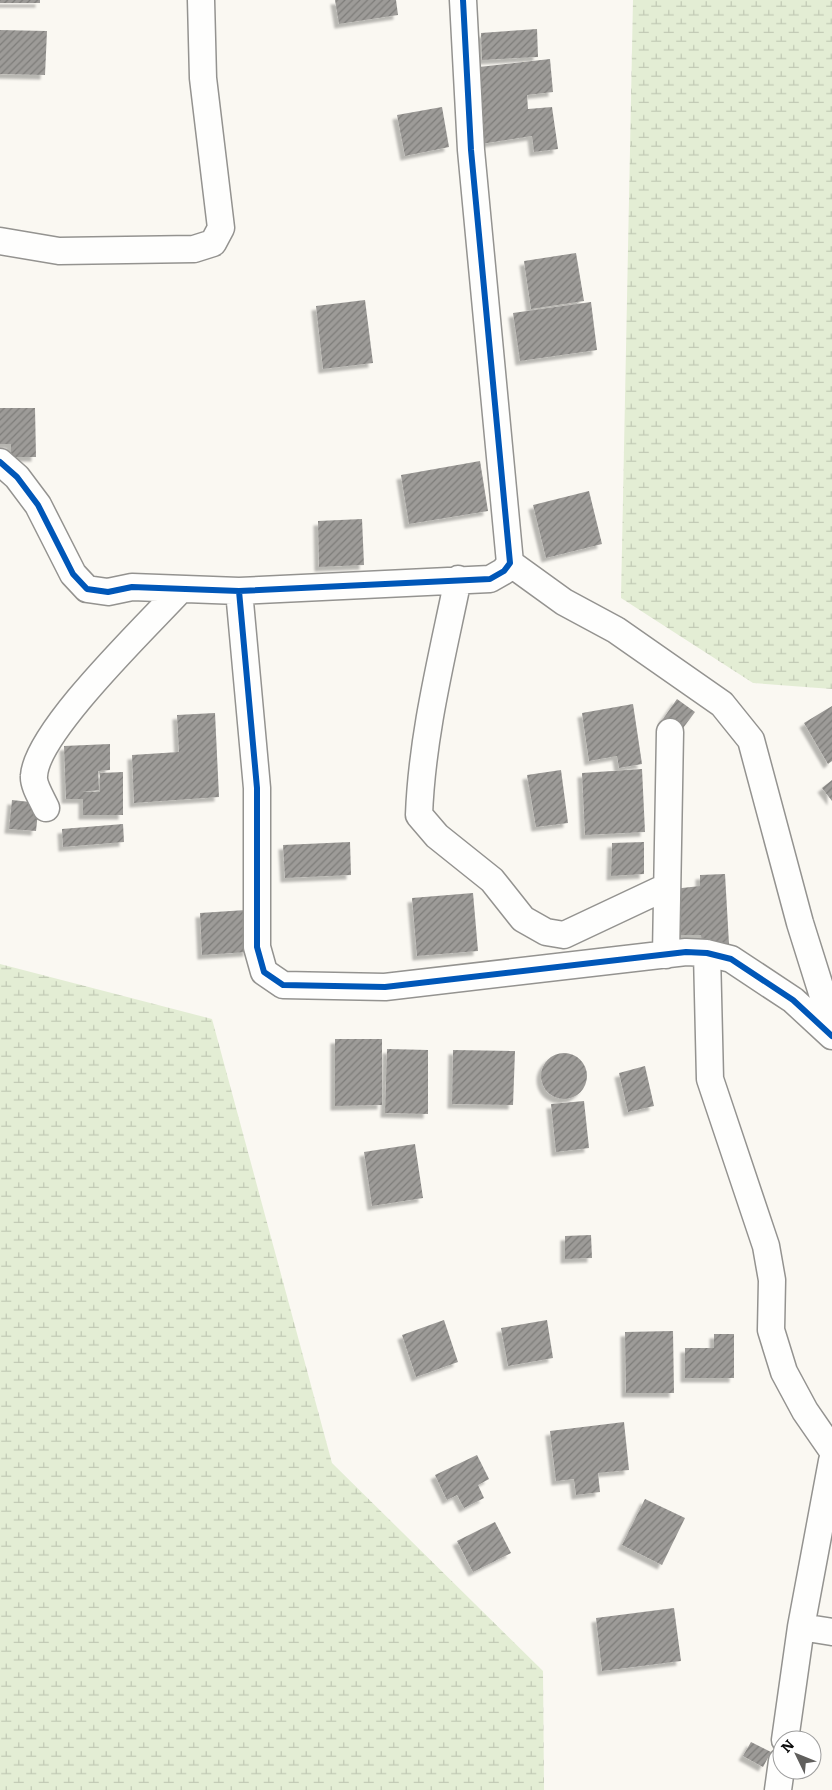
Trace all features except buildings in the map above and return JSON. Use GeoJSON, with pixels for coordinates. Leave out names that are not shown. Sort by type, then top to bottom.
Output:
{"type":"FeatureCollection","features":[{"type":"Feature","properties":{"kind":"street"},"geometry":{"type":"LineString","coordinates":[[0,241],[59,251],[194,249],[214,243],[221,228],[203,78],[201,0]]}},
{"type":"Feature","properties":{"kind":"street"},"geometry":{"type":"LineString","coordinates":[[0,462],[18,478],[38,506],[73,574],[87,589],[108,592],[132,588],[239,591],[458,579],[490,579],[504,571],[510,563],[471,150],[463,0]]}},
{"type":"Feature","properties":{"kind":"street"},"geometry":{"type":"LineString","coordinates":[[510,563],[564,602],[616,630],[722,704],[751,740],[800,923],[832,1025]]}},
{"type":"Feature","properties":{"kind":"street"},"geometry":{"type":"LineString","coordinates":[[458,579],[430,710],[420,782],[419,815],[437,836],[492,880],[523,919],[546,932],[564,935],[666,887]]}},
{"type":"Feature","properties":{"kind":"street"},"geometry":{"type":"LineString","coordinates":[[46,808],[33,778],[38,759],[66,714],[180,590]]}},
{"type":"Feature","properties":{"kind":"street"},"geometry":{"type":"LineString","coordinates":[[239,591],[257,788],[257,947],[264,972],[283,985],[385,987],[686,952],[707,953],[731,959],[786,995],[832,1036]]}},
{"type":"Feature","properties":{"kind":"street"},"geometry":{"type":"LineString","coordinates":[[666,955],[670,732]]}},
{"type":"Feature","properties":{"kind":"street"},"geometry":{"type":"LineString","coordinates":[[707,953],[710,1079],[766,1246],[772,1280],[771,1330],[784,1372],[805,1411],[832,1450]]}},
{"type":"Feature","properties":{"kind":"street"},"geometry":{"type":"LineString","coordinates":[[786,1730],[801,1627],[832,1461]]}},
{"type":"Feature","properties":{"kind":"street"},"geometry":{"type":"LineString","coordinates":[[801,1627],[832,1632]]}},
{"type":"Feature","properties":{"kind":"green space"},"geometry":{"type":"Polygon","coordinates":[[[633,0],[832,0],[832,689],[753,683],[621,598],[633,0]]]}},
{"type":"Feature","properties":{"kind":"green space"},"geometry":{"type":"Polygon","coordinates":[[[0,964],[212,1019],[332,1463],[543,1671],[544,1790],[0,1790],[0,964]]]}},
{"type":"Feature","properties":{"kind":"cycle path"},"geometry":{"type":"LineString","coordinates":[[0,462],[17,477],[38,505],[73,574],[87,589],[108,592],[132,587],[239,591],[490,579],[504,571],[510,563],[471,150],[463,0]]}},
{"type":"Feature","properties":{"kind":"cycle path"},"geometry":{"type":"LineString","coordinates":[[239,591],[257,788],[257,947],[264,972],[283,985],[385,987],[686,952],[707,953],[731,959],[793,1000],[832,1036]]}}]}
